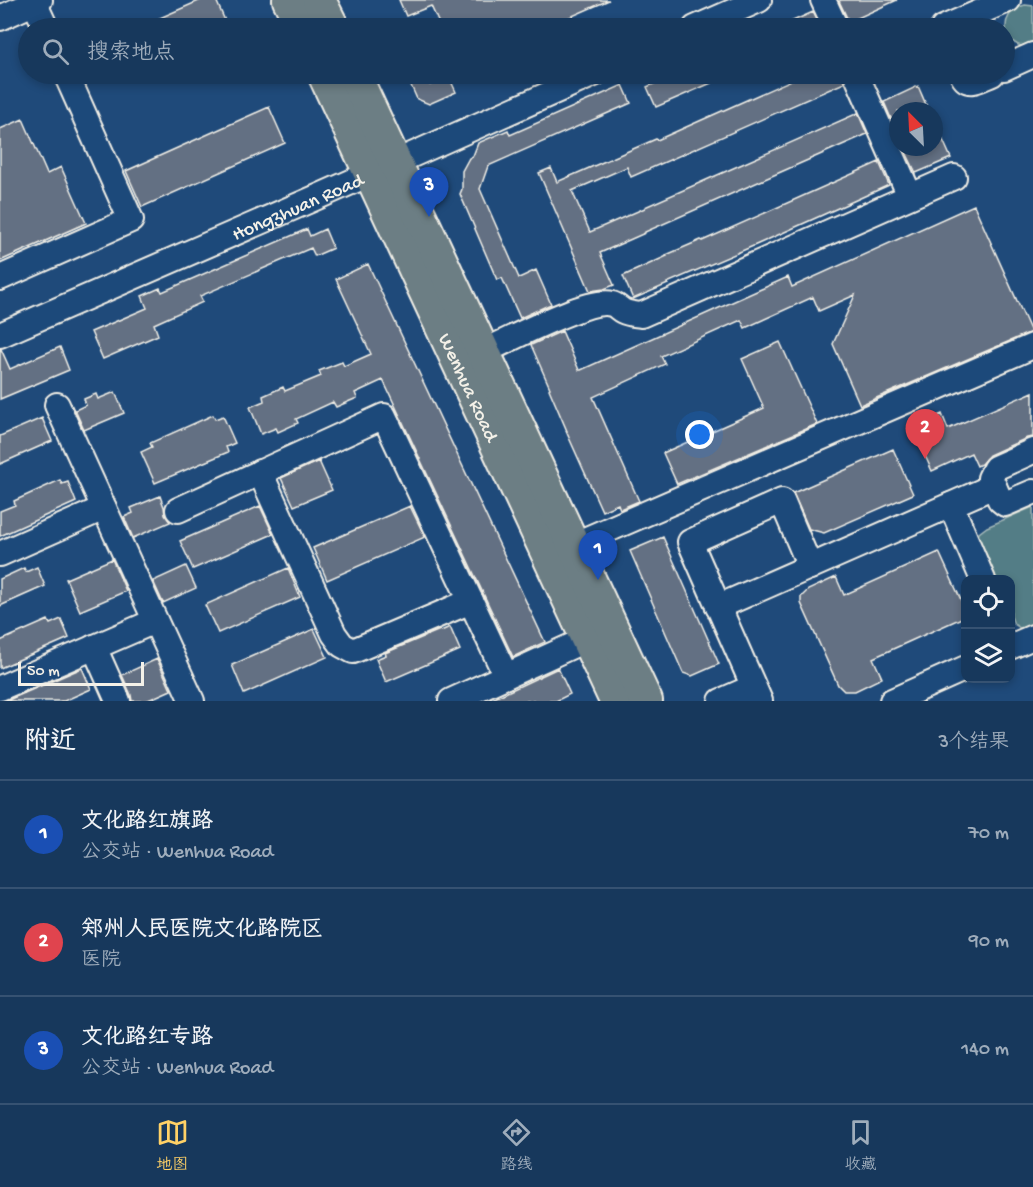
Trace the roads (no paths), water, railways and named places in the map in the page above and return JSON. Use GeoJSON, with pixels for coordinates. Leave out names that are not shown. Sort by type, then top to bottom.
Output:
{"type":"FeatureCollection","features":[{"type":"Feature","properties":{"kind":"main road"},"geometry":{"type":"LineString","coordinates":[[290,0],[298,18]]}},
{"type":"Feature","properties":{"kind":"main road"},"geometry":{"type":"LineString","coordinates":[[319,0],[328,18]]}},
{"type":"Feature","properties":{"kind":"main road","name":"Wenhua Road"},"geometry":{"type":"LineString","coordinates":[[330,84],[382,168],[483,352],[646,701]]}},
{"type":"Feature","properties":{"kind":"main road","name":"Wenhua Road"},"geometry":{"type":"LineString","coordinates":[[357,84],[382,168],[616,701]]}},
{"type":"Feature","properties":{"kind":"street"},"geometry":{"type":"LineString","coordinates":[[718,18],[759,0]]}},
{"type":"Feature","properties":{"kind":"street"},"geometry":{"type":"LineString","coordinates":[[823,0],[831,18]]}},
{"type":"Feature","properties":{"kind":"street"},"geometry":{"type":"LineString","coordinates":[[966,18],[1008,0]]}},
{"type":"Feature","properties":{"kind":"street"},"geometry":{"type":"LineString","coordinates":[[0,18],[37,1],[43,18]]}},
{"type":"Feature","properties":{"kind":"street"},"geometry":{"type":"LineString","coordinates":[[1015,63],[1033,55]]}},
{"type":"Feature","properties":{"kind":"street"},"geometry":{"type":"LineString","coordinates":[[0,278],[131,220],[70,84]]}},
{"type":"Feature","properties":{"kind":"street","name":"Hongzhuan Road"},"geometry":{"type":"LineString","coordinates":[[0,335],[571,84]]}},
{"type":"Feature","properties":{"kind":"street"},"geometry":{"type":"LineString","coordinates":[[860,84],[910,196]]}},
{"type":"Feature","properties":{"kind":"street"},"geometry":{"type":"LineString","coordinates":[[483,352],[577,308],[599,303],[612,304],[631,314],[641,315],[954,177]]}},
{"type":"Feature","properties":{"kind":"street"},"geometry":{"type":"LineString","coordinates":[[573,545],[1033,346]]}},
{"type":"Feature","properties":{"kind":"street"},"geometry":{"type":"LineString","coordinates":[[57,405],[192,701]]}},
{"type":"Feature","properties":{"kind":"street"},"geometry":{"type":"LineString","coordinates":[[178,510],[384,416],[506,676]]}},
{"type":"Feature","properties":{"kind":"street"},"geometry":{"type":"LineString","coordinates":[[1033,451],[995,468],[990,478],[1000,500],[1005,504],[1033,492]]}},
{"type":"Feature","properties":{"kind":"street"},"geometry":{"type":"LineString","coordinates":[[260,472],[334,634],[342,645],[353,651],[471,601]]}},
{"type":"Feature","properties":{"kind":"street"},"geometry":{"type":"LineString","coordinates":[[718,607],[994,486]]}},
{"type":"Feature","properties":{"kind":"street"},"geometry":{"type":"LineString","coordinates":[[720,701],[756,694],[690,542],[782,501],[810,567]]}},
{"type":"Feature","properties":{"kind":"street"},"geometry":{"type":"LineString","coordinates":[[951,505],[981,575]]}},
{"type":"Feature","properties":{"kind":"street"},"geometry":{"type":"LineString","coordinates":[[0,554],[104,508]]}},
{"type":"Feature","properties":{"kind":"street"},"geometry":{"type":"LineString","coordinates":[[0,688],[155,621]]}},
{"type":"Feature","properties":{"kind":"street"},"geometry":{"type":"LineString","coordinates":[[451,701],[587,639]]}},
{"type":"Feature","properties":{"kind":"street"},"geometry":{"type":"LineString","coordinates":[[94,647],[118,701]]}},
{"type":"Feature","properties":{"kind":"street"},"geometry":{"type":"LineString","coordinates":[[892,701],[961,670]]}},
{"type":"Feature","properties":{"kind":"place","name":"文化路红专路"},"geometry":{"type":"Point","coordinates":[429,217]}},
{"type":"Feature","properties":{"kind":"place","name":"郑州人民医院文化路院区"},"geometry":{"type":"Point","coordinates":[925,459]}},
{"type":"Feature","properties":{"kind":"place","name":"文化路红旗路"},"geometry":{"type":"Point","coordinates":[598,580]}}]}
